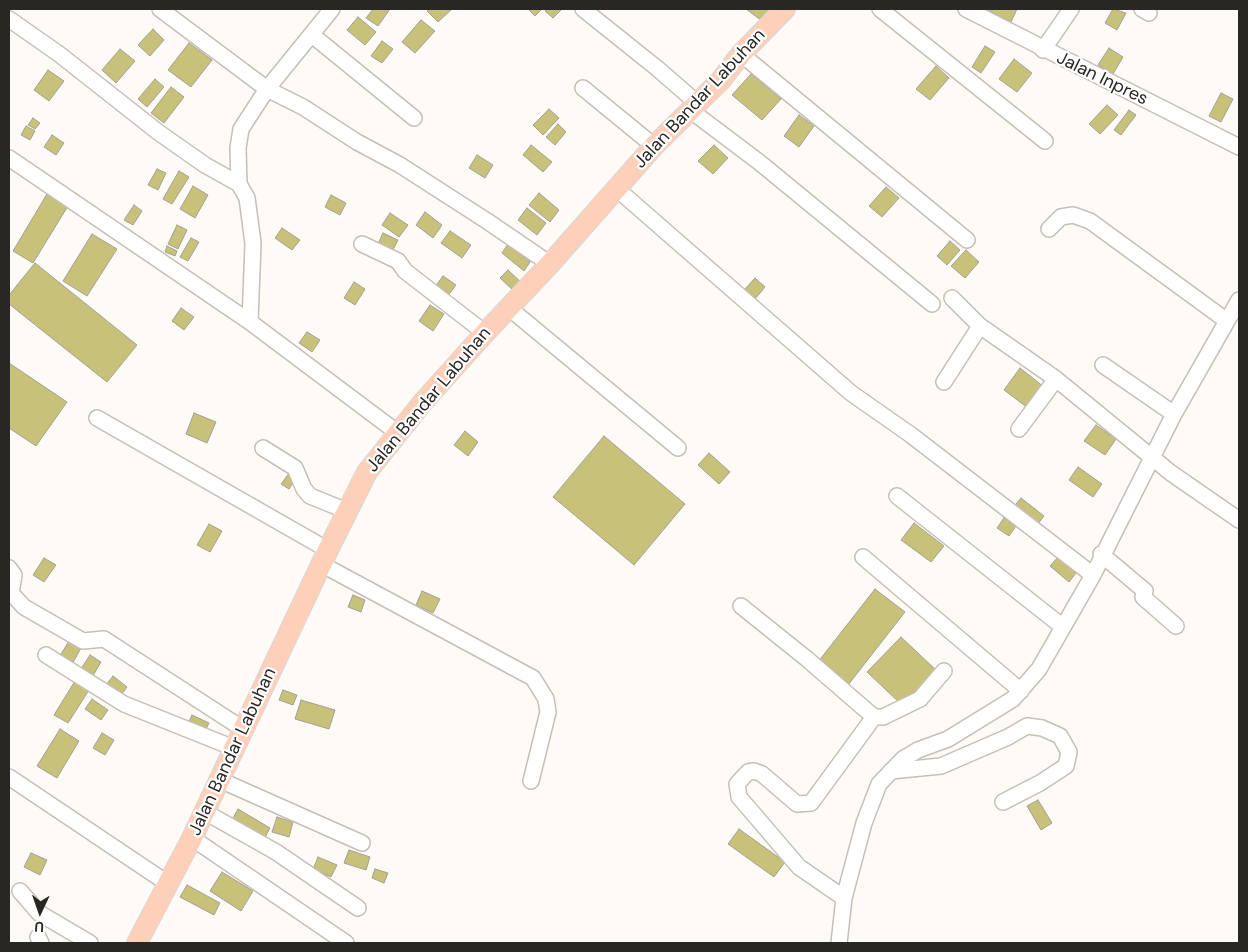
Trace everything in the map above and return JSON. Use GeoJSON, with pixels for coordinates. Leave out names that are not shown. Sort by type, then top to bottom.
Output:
{"type":"FeatureCollection","features":[{"type":"Feature","properties":{"kind":"main road","name":"Jalan Bandar Labuhan"},"geometry":{"type":"LineString","coordinates":[[137,943],[205,812],[324,557],[367,472],[398,433],[485,333],[550,264],[654,146],[721,80],[741,54],[785,9]]}},
{"type":"Feature","properties":{"kind":"street"},"geometry":{"type":"LineString","coordinates":[[160,9],[267,89],[303,106],[357,142],[400,166],[487,221],[550,264]]}},
{"type":"Feature","properties":{"kind":"street"},"geometry":{"type":"LineString","coordinates":[[238,184],[238,148],[241,129],[267,89],[332,9]]}},
{"type":"Feature","properties":{"kind":"street"},"geometry":{"type":"LineString","coordinates":[[583,9],[658,69],[694,107],[759,162],[932,304]]}},
{"type":"Feature","properties":{"kind":"street"},"geometry":{"type":"LineString","coordinates":[[880,9],[1045,141]]}},
{"type":"Feature","properties":{"kind":"street","name":"Jalan Inpres"},"geometry":{"type":"LineString","coordinates":[[966,9],[1239,147]]}},
{"type":"Feature","properties":{"kind":"street"},"geometry":{"type":"LineString","coordinates":[[1044,50],[1072,9]]}},
{"type":"Feature","properties":{"kind":"street"},"geometry":{"type":"LineString","coordinates":[[9,18],[204,165],[238,184],[247,198],[253,243],[250,322]]}},
{"type":"Feature","properties":{"kind":"street"},"geometry":{"type":"LineString","coordinates":[[312,35],[414,118]]}},
{"type":"Feature","properties":{"kind":"street"},"geometry":{"type":"LineString","coordinates":[[741,54],[968,240]]}},
{"type":"Feature","properties":{"kind":"street"},"geometry":{"type":"LineString","coordinates":[[583,88],[654,146]]}},
{"type":"Feature","properties":{"kind":"street"},"geometry":{"type":"LineString","coordinates":[[9,158],[250,322],[398,433]]}},
{"type":"Feature","properties":{"kind":"street"},"geometry":{"type":"LineString","coordinates":[[617,189],[851,393],[911,435],[1093,575]]}},
{"type":"Feature","properties":{"kind":"street"},"geometry":{"type":"LineString","coordinates":[[1049,229],[1060,217],[1073,215],[1090,220],[1227,321]]}},
{"type":"Feature","properties":{"kind":"street"},"geometry":{"type":"LineString","coordinates":[[362,244],[398,261],[405,271],[485,333]]}},
{"type":"Feature","properties":{"kind":"street"},"geometry":{"type":"LineString","coordinates":[[952,298],[980,326],[1056,379],[1172,473],[1239,520]]}},
{"type":"Feature","properties":{"kind":"street"},"geometry":{"type":"LineString","coordinates":[[839,943],[844,898],[871,804],[879,784],[903,759],[918,750],[948,739],[1013,699],[1039,669],[1093,575],[1101,554],[1154,458],[1174,414],[1239,300]]}},
{"type":"Feature","properties":{"kind":"street"},"geometry":{"type":"LineString","coordinates":[[509,308],[678,448]]}},
{"type":"Feature","properties":{"kind":"street"},"geometry":{"type":"LineString","coordinates":[[944,382],[980,326]]}},
{"type":"Feature","properties":{"kind":"street"},"geometry":{"type":"LineString","coordinates":[[1103,365],[1174,414]]}},
{"type":"Feature","properties":{"kind":"street"},"geometry":{"type":"LineString","coordinates":[[1019,429],[1056,379]]}},
{"type":"Feature","properties":{"kind":"street"},"geometry":{"type":"LineString","coordinates":[[97,418],[324,557],[533,678],[546,699],[548,712],[531,781]]}},
{"type":"Feature","properties":{"kind":"street"},"geometry":{"type":"LineString","coordinates":[[263,448],[295,468],[304,489],[310,496],[348,511]]}},
{"type":"Feature","properties":{"kind":"street"},"geometry":{"type":"LineString","coordinates":[[897,496],[1063,628]]}},
{"type":"Feature","properties":{"kind":"street"},"geometry":{"type":"LineString","coordinates":[[1101,554],[1145,591],[1143,597],[1176,626]]}},
{"type":"Feature","properties":{"kind":"street"},"geometry":{"type":"LineString","coordinates":[[863,557],[1021,691]]}},
{"type":"Feature","properties":{"kind":"street"},"geometry":{"type":"LineString","coordinates":[[9,568],[14,575],[11,593],[24,607],[83,641],[104,639],[244,729]]}},
{"type":"Feature","properties":{"kind":"street"},"geometry":{"type":"LineString","coordinates":[[741,606],[874,717],[883,717],[920,699],[944,671]]}},
{"type":"Feature","properties":{"kind":"street"},"geometry":{"type":"LineString","coordinates":[[46,655],[124,704],[234,748]]}},
{"type":"Feature","properties":{"kind":"street"},"geometry":{"type":"LineString","coordinates":[[844,898],[798,867],[738,797],[736,789],[737,784],[748,772],[754,771],[762,774],[797,804],[811,803],[874,717]]}},
{"type":"Feature","properties":{"kind":"street"},"geometry":{"type":"LineString","coordinates":[[891,771],[914,767],[941,766],[1008,737],[1027,726],[1042,728],[1060,736],[1069,752],[1066,766],[1040,784],[1002,802]]}},
{"type":"Feature","properties":{"kind":"street"},"geometry":{"type":"LineString","coordinates":[[9,777],[167,883]]}},
{"type":"Feature","properties":{"kind":"street"},"geometry":{"type":"LineString","coordinates":[[220,780],[362,843]]}},
{"type":"Feature","properties":{"kind":"street"},"geometry":{"type":"LineString","coordinates":[[205,812],[276,852],[358,908]]}},
{"type":"Feature","properties":{"kind":"street"},"geometry":{"type":"LineString","coordinates":[[192,838],[346,943]]}},
{"type":"Feature","properties":{"kind":"street"},"geometry":{"type":"LineString","coordinates":[[20,890],[39,913],[90,943]]}},
{"type":"Feature","properties":{"kind":"building"},"geometry":{"type":"Polygon","coordinates":[[[373,9],[390,9],[378,26],[366,18],[373,9]]]}},
{"type":"Feature","properties":{"kind":"building"},"geometry":{"type":"Polygon","coordinates":[[[429,9],[452,9],[438,22],[427,11],[429,9]]]}},
{"type":"Feature","properties":{"kind":"building"},"geometry":{"type":"Polygon","coordinates":[[[528,9],[542,9],[535,16],[528,9]]]}},
{"type":"Feature","properties":{"kind":"building"},"geometry":{"type":"Polygon","coordinates":[[[547,9],[562,9],[553,18],[545,11],[547,9]]]}},
{"type":"Feature","properties":{"kind":"building"},"geometry":{"type":"Polygon","coordinates":[[[746,9],[768,9],[770,11],[762,21],[746,9]]]}},
{"type":"Feature","properties":{"kind":"building"},"geometry":{"type":"Polygon","coordinates":[[[990,9],[1017,9],[1011,22],[989,11],[990,9]]]}},
{"type":"Feature","properties":{"kind":"building"},"geometry":{"type":"Polygon","coordinates":[[[1113,9],[1126,13],[1117,30],[1105,23],[1113,9]]]}},
{"type":"Feature","properties":{"kind":"building"},"geometry":{"type":"Polygon","coordinates":[[[358,17],[376,32],[365,45],[347,30],[358,17]]]}},
{"type":"Feature","properties":{"kind":"building"},"geometry":{"type":"Polygon","coordinates":[[[421,20],[435,31],[415,53],[402,42],[421,20]]]}},
{"type":"Feature","properties":{"kind":"building"},"geometry":{"type":"Polygon","coordinates":[[[153,29],[164,40],[150,56],[138,45],[153,29]]]}},
{"type":"Feature","properties":{"kind":"building"},"geometry":{"type":"Polygon","coordinates":[[[382,41],[393,49],[382,63],[371,56],[382,41]]]}},
{"type":"Feature","properties":{"kind":"building"},"geometry":{"type":"Polygon","coordinates":[[[189,43],[212,60],[191,87],[168,70],[189,43]]]}},
{"type":"Feature","properties":{"kind":"building"},"geometry":{"type":"Polygon","coordinates":[[[985,46],[995,52],[981,73],[972,67],[985,46]]]}},
{"type":"Feature","properties":{"kind":"building"},"geometry":{"type":"Polygon","coordinates":[[[1109,48],[1123,57],[1113,74],[1098,65],[1109,48]]]}},
{"type":"Feature","properties":{"kind":"building"},"geometry":{"type":"Polygon","coordinates":[[[120,49],[135,61],[116,83],[102,70],[120,49]]]}},
{"type":"Feature","properties":{"kind":"building"},"geometry":{"type":"Polygon","coordinates":[[[1014,59],[1032,73],[1017,92],[999,79],[1014,59]]]}},
{"type":"Feature","properties":{"kind":"building"},"geometry":{"type":"Polygon","coordinates":[[[936,66],[949,78],[930,100],[916,89],[936,66]]]}},
{"type":"Feature","properties":{"kind":"building"},"geometry":{"type":"Polygon","coordinates":[[[48,70],[64,81],[49,101],[34,90],[48,70]]]}},
{"type":"Feature","properties":{"kind":"building"},"geometry":{"type":"Polygon","coordinates":[[[751,74],[781,99],[762,120],[732,95],[751,74]]]}},
{"type":"Feature","properties":{"kind":"building"},"geometry":{"type":"Polygon","coordinates":[[[155,79],[164,87],[147,107],[138,99],[155,79]]]}},
{"type":"Feature","properties":{"kind":"building"},"geometry":{"type":"Polygon","coordinates":[[[171,87],[184,97],[164,123],[151,113],[171,87]]]}},
{"type":"Feature","properties":{"kind":"building"},"geometry":{"type":"Polygon","coordinates":[[[1221,93],[1233,99],[1221,122],[1209,116],[1221,93]]]}},
{"type":"Feature","properties":{"kind":"building"},"geometry":{"type":"Polygon","coordinates":[[[1107,105],[1118,115],[1100,134],[1089,124],[1107,105]]]}},
{"type":"Feature","properties":{"kind":"building"},"geometry":{"type":"Polygon","coordinates":[[[549,109],[559,118],[543,135],[533,125],[549,109]]]}},
{"type":"Feature","properties":{"kind":"building"},"geometry":{"type":"Polygon","coordinates":[[[1129,110],[1136,115],[1121,135],[1114,130],[1129,110]]]}},
{"type":"Feature","properties":{"kind":"building"},"geometry":{"type":"Polygon","coordinates":[[[799,115],[814,126],[799,147],[784,136],[799,115]]]}},
{"type":"Feature","properties":{"kind":"building"},"geometry":{"type":"Polygon","coordinates":[[[33,118],[40,123],[35,129],[28,125],[33,118]]]}},
{"type":"Feature","properties":{"kind":"building"},"geometry":{"type":"Polygon","coordinates":[[[558,124],[566,132],[555,145],[546,137],[558,124]]]}},
{"type":"Feature","properties":{"kind":"building"},"geometry":{"type":"Polygon","coordinates":[[[26,126],[35,131],[30,140],[21,135],[26,126]]]}},
{"type":"Feature","properties":{"kind":"building"},"geometry":{"type":"Polygon","coordinates":[[[52,135],[64,143],[56,155],[44,147],[52,135]]]}},
{"type":"Feature","properties":{"kind":"building"},"geometry":{"type":"Polygon","coordinates":[[[531,145],[552,162],[543,172],[523,155],[531,145]]]}},
{"type":"Feature","properties":{"kind":"building"},"geometry":{"type":"Polygon","coordinates":[[[714,145],[728,158],[713,174],[698,161],[714,145]]]}},
{"type":"Feature","properties":{"kind":"building"},"geometry":{"type":"Polygon","coordinates":[[[477,155],[493,165],[485,178],[469,168],[477,155]]]}},
{"type":"Feature","properties":{"kind":"building"},"geometry":{"type":"Polygon","coordinates":[[[157,169],[166,173],[158,190],[148,185],[157,169]]]}},
{"type":"Feature","properties":{"kind":"building"},"geometry":{"type":"Polygon","coordinates":[[[179,171],[189,177],[172,204],[163,199],[179,171]]]}},
{"type":"Feature","properties":{"kind":"building"},"geometry":{"type":"Polygon","coordinates":[[[193,186],[208,195],[195,218],[180,209],[193,186]]]}},
{"type":"Feature","properties":{"kind":"building"},"geometry":{"type":"Polygon","coordinates":[[[886,187],[899,198],[882,217],[869,206],[886,187]]]}},
{"type":"Feature","properties":{"kind":"building"},"geometry":{"type":"Polygon","coordinates":[[[539,193],[559,210],[550,222],[529,205],[539,193]]]}},
{"type":"Feature","properties":{"kind":"building"},"geometry":{"type":"Polygon","coordinates":[[[47,194],[68,206],[33,263],[13,251],[47,194]]]}},
{"type":"Feature","properties":{"kind":"building"},"geometry":{"type":"Polygon","coordinates":[[[331,195],[346,203],[340,215],[325,207],[331,195]]]}},
{"type":"Feature","properties":{"kind":"building"},"geometry":{"type":"Polygon","coordinates":[[[134,205],[142,211],[133,225],[124,220],[134,205]]]}},
{"type":"Feature","properties":{"kind":"building"},"geometry":{"type":"Polygon","coordinates":[[[527,208],[546,223],[537,235],[518,220],[527,208]]]}},
{"type":"Feature","properties":{"kind":"building"},"geometry":{"type":"Polygon","coordinates":[[[425,212],[442,225],[433,238],[416,225],[425,212]]]}},
{"type":"Feature","properties":{"kind":"building"},"geometry":{"type":"Polygon","coordinates":[[[390,213],[408,225],[399,237],[382,225],[390,213]]]}},
{"type":"Feature","properties":{"kind":"building"},"geometry":{"type":"Polygon","coordinates":[[[177,225],[187,230],[178,249],[168,244],[177,225]]]}},
{"type":"Feature","properties":{"kind":"building"},"geometry":{"type":"Polygon","coordinates":[[[282,228],[300,240],[292,250],[275,238],[282,228]]]}},
{"type":"Feature","properties":{"kind":"building"},"geometry":{"type":"Polygon","coordinates":[[[450,231],[471,245],[462,258],[441,243],[450,231]]]}},
{"type":"Feature","properties":{"kind":"building"},"geometry":{"type":"Polygon","coordinates":[[[383,233],[398,240],[389,257],[375,250],[383,233]]]}},
{"type":"Feature","properties":{"kind":"building"},"geometry":{"type":"Polygon","coordinates":[[[92,234],[117,249],[87,296],[63,281],[92,234]]]}},
{"type":"Feature","properties":{"kind":"building"},"geometry":{"type":"Polygon","coordinates":[[[191,238],[199,242],[188,261],[180,257],[191,238]]]}},
{"type":"Feature","properties":{"kind":"building"},"geometry":{"type":"Polygon","coordinates":[[[950,241],[960,250],[947,265],[937,256],[950,241]]]}},
{"type":"Feature","properties":{"kind":"building"},"geometry":{"type":"Polygon","coordinates":[[[508,244],[530,262],[524,271],[502,253],[508,244]]]}},
{"type":"Feature","properties":{"kind":"building"},"geometry":{"type":"Polygon","coordinates":[[[167,246],[177,251],[175,256],[165,252],[167,246]]]}},
{"type":"Feature","properties":{"kind":"building"},"geometry":{"type":"Polygon","coordinates":[[[966,250],[979,262],[965,278],[951,266],[966,250]]]}},
{"type":"Feature","properties":{"kind":"building"},"geometry":{"type":"Polygon","coordinates":[[[35,263],[137,345],[107,382],[9,304],[9,295],[35,263]]]}},
{"type":"Feature","properties":{"kind":"building"},"geometry":{"type":"Polygon","coordinates":[[[508,270],[523,284],[515,292],[500,278],[508,270]]]}},
{"type":"Feature","properties":{"kind":"building"},"geometry":{"type":"Polygon","coordinates":[[[443,276],[456,285],[446,298],[434,288],[443,276]]]}},
{"type":"Feature","properties":{"kind":"building"},"geometry":{"type":"Polygon","coordinates":[[[755,278],[765,287],[755,299],[744,290],[755,278]]]}},
{"type":"Feature","properties":{"kind":"building"},"geometry":{"type":"Polygon","coordinates":[[[354,282],[365,289],[355,305],[344,298],[354,282]]]}},
{"type":"Feature","properties":{"kind":"building"},"geometry":{"type":"Polygon","coordinates":[[[430,305],[444,314],[433,331],[419,321],[430,305]]]}},
{"type":"Feature","properties":{"kind":"building"},"geometry":{"type":"Polygon","coordinates":[[[181,308],[194,317],[184,330],[172,321],[181,308]]]}},
{"type":"Feature","properties":{"kind":"building"},"geometry":{"type":"Polygon","coordinates":[[[307,332],[320,340],[312,352],[299,343],[307,332]]]}},
{"type":"Feature","properties":{"kind":"building"},"geometry":{"type":"Polygon","coordinates":[[[9,363],[67,402],[36,446],[9,428],[9,363]]]}},
{"type":"Feature","properties":{"kind":"building"},"geometry":{"type":"Polygon","coordinates":[[[1020,368],[1044,387],[1028,408],[1004,390],[1020,368]]]}},
{"type":"Feature","properties":{"kind":"building"},"geometry":{"type":"Polygon","coordinates":[[[194,413],[216,422],[207,443],[186,434],[194,413]]]}},
{"type":"Feature","properties":{"kind":"building"},"geometry":{"type":"Polygon","coordinates":[[[1096,425],[1116,439],[1105,455],[1084,441],[1096,425]]]}},
{"type":"Feature","properties":{"kind":"building"},"geometry":{"type":"Polygon","coordinates":[[[465,431],[478,442],[468,456],[454,445],[465,431]]]}},
{"type":"Feature","properties":{"kind":"building"},"geometry":{"type":"Polygon","coordinates":[[[604,436],[685,504],[634,565],[553,497],[604,436]]]}},
{"type":"Feature","properties":{"kind":"building"},"geometry":{"type":"Polygon","coordinates":[[[709,453],[730,472],[719,484],[698,465],[709,453]]]}},
{"type":"Feature","properties":{"kind":"building"},"geometry":{"type":"Polygon","coordinates":[[[1078,467],[1102,484],[1093,497],[1069,480],[1078,467]]]}},
{"type":"Feature","properties":{"kind":"building"},"geometry":{"type":"Polygon","coordinates":[[[290,472],[297,477],[289,489],[281,484],[290,472]]]}},
{"type":"Feature","properties":{"kind":"building"},"geometry":{"type":"Polygon","coordinates":[[[1021,498],[1044,516],[1035,528],[1012,509],[1021,498]]]}},
{"type":"Feature","properties":{"kind":"building"},"geometry":{"type":"Polygon","coordinates":[[[1004,518],[1016,526],[1009,536],[997,528],[1004,518]]]}},
{"type":"Feature","properties":{"kind":"building"},"geometry":{"type":"Polygon","coordinates":[[[914,523],[944,546],[931,562],[901,540],[914,523]]]}},
{"type":"Feature","properties":{"kind":"building"},"geometry":{"type":"Polygon","coordinates":[[[209,524],[222,531],[210,552],[197,545],[209,524]]]}},
{"type":"Feature","properties":{"kind":"building"},"geometry":{"type":"Polygon","coordinates":[[[1058,557],[1076,573],[1069,582],[1050,566],[1058,557]]]}},
{"type":"Feature","properties":{"kind":"building"},"geometry":{"type":"Polygon","coordinates":[[[44,558],[56,565],[44,582],[33,575],[44,558]]]}},
{"type":"Feature","properties":{"kind":"building"},"geometry":{"type":"Polygon","coordinates":[[[875,589],[905,612],[848,685],[818,662],[875,589]]]}},
{"type":"Feature","properties":{"kind":"building"},"geometry":{"type":"Polygon","coordinates":[[[422,591],[440,599],[433,613],[416,605],[422,591]]]}},
{"type":"Feature","properties":{"kind":"building"},"geometry":{"type":"Polygon","coordinates":[[[353,595],[365,600],[361,612],[348,607],[353,595]]]}},
{"type":"Feature","properties":{"kind":"building"},"geometry":{"type":"Polygon","coordinates":[[[901,637],[936,670],[902,705],[867,672],[901,637]]]}},
{"type":"Feature","properties":{"kind":"building"},"geometry":{"type":"Polygon","coordinates":[[[69,641],[81,648],[70,668],[57,661],[69,641]]]}},
{"type":"Feature","properties":{"kind":"building"},"geometry":{"type":"Polygon","coordinates":[[[90,655],[101,662],[91,679],[79,672],[90,655]]]}},
{"type":"Feature","properties":{"kind":"building"},"geometry":{"type":"Polygon","coordinates":[[[113,676],[127,687],[118,699],[103,689],[113,676]]]}},
{"type":"Feature","properties":{"kind":"building"},"geometry":{"type":"Polygon","coordinates":[[[75,681],[89,690],[68,723],[54,715],[75,681]]]}},
{"type":"Feature","properties":{"kind":"building"},"geometry":{"type":"Polygon","coordinates":[[[283,690],[297,695],[293,705],[279,700],[283,690]]]}},
{"type":"Feature","properties":{"kind":"building"},"geometry":{"type":"Polygon","coordinates":[[[92,699],[108,710],[101,720],[85,709],[92,699]]]}},
{"type":"Feature","properties":{"kind":"building"},"geometry":{"type":"Polygon","coordinates":[[[301,700],[335,710],[329,729],[295,719],[301,700]]]}},
{"type":"Feature","properties":{"kind":"building"},"geometry":{"type":"Polygon","coordinates":[[[192,715],[209,723],[204,733],[187,726],[192,715]]]}},
{"type":"Feature","properties":{"kind":"building"},"geometry":{"type":"Polygon","coordinates":[[[60,729],[79,741],[57,778],[37,766],[60,729]]]}},
{"type":"Feature","properties":{"kind":"building"},"geometry":{"type":"Polygon","coordinates":[[[102,733],[114,740],[105,755],[93,748],[102,733]]]}},
{"type":"Feature","properties":{"kind":"building"},"geometry":{"type":"Polygon","coordinates":[[[1038,800],[1052,823],[1041,830],[1027,806],[1038,800]]]}},
{"type":"Feature","properties":{"kind":"building"},"geometry":{"type":"Polygon","coordinates":[[[238,809],[270,828],[263,841],[231,822],[238,809]]]}},
{"type":"Feature","properties":{"kind":"building"},"geometry":{"type":"Polygon","coordinates":[[[277,817],[293,822],[289,837],[272,832],[277,817]]]}},
{"type":"Feature","properties":{"kind":"building"},"geometry":{"type":"Polygon","coordinates":[[[739,829],[785,862],[774,877],[728,844],[739,829]]]}},
{"type":"Feature","properties":{"kind":"building"},"geometry":{"type":"Polygon","coordinates":[[[349,850],[370,857],[366,870],[344,863],[349,850]]]}},
{"type":"Feature","properties":{"kind":"building"},"geometry":{"type":"Polygon","coordinates":[[[31,853],[47,860],[40,875],[24,867],[31,853]]]}},
{"type":"Feature","properties":{"kind":"building"},"geometry":{"type":"Polygon","coordinates":[[[318,857],[337,865],[331,877],[313,869],[318,857]]]}},
{"type":"Feature","properties":{"kind":"building"},"geometry":{"type":"Polygon","coordinates":[[[375,869],[388,873],[384,883],[372,878],[375,869]]]}},
{"type":"Feature","properties":{"kind":"building"},"geometry":{"type":"Polygon","coordinates":[[[222,872],[253,891],[241,911],[210,891],[222,872]]]}},
{"type":"Feature","properties":{"kind":"building"},"geometry":{"type":"Polygon","coordinates":[[[187,885],[220,903],[214,915],[180,897],[187,885]]]}}]}
